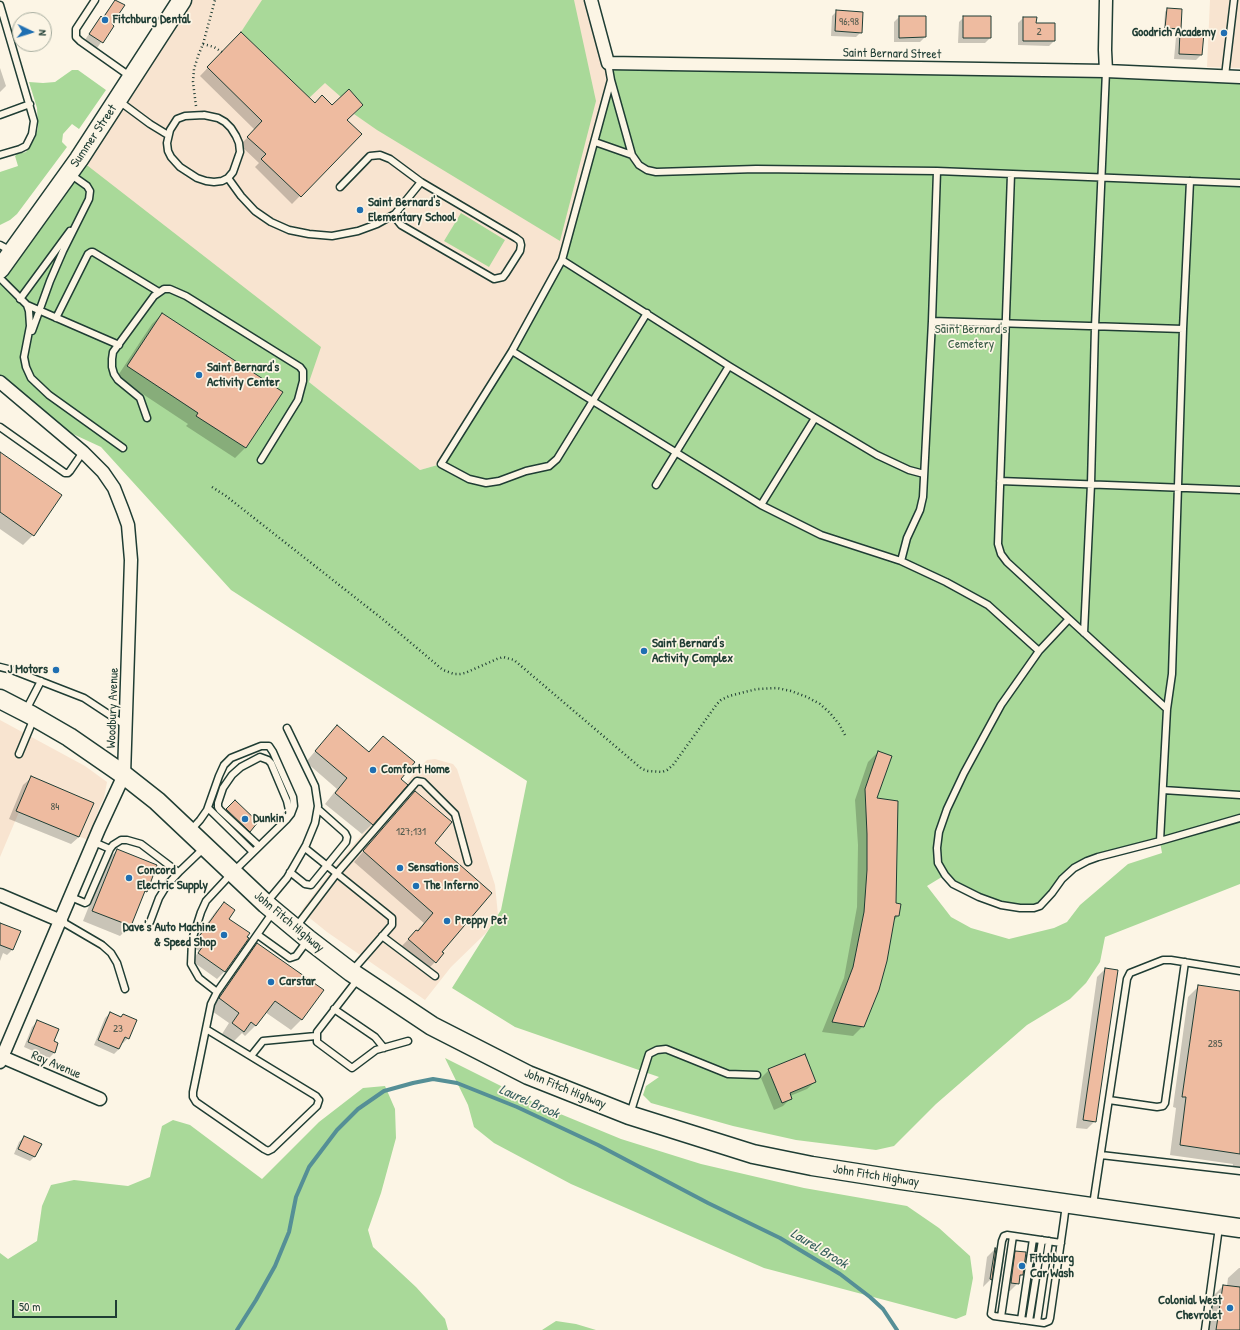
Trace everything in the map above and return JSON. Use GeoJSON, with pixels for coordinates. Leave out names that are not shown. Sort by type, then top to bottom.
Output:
{"type":"FeatureCollection","features":[{"type":"Feature","properties":{"kind":"main road","name":"Summer Street"},"geometry":{"type":"LineString","coordinates":[[0,269],[6,248],[69,173],[182,0]]}},
{"type":"Feature","properties":{"kind":"main road","name":"John Fitch Highway"},"geometry":{"type":"LineString","coordinates":[[0,699],[30,714],[84,746],[124,775],[157,801],[232,873],[301,934],[355,975],[432,1026],[528,1075],[629,1115],[753,1154],[812,1166],[901,1180],[1240,1228]]}},
{"type":"Feature","properties":{"kind":"street"},"geometry":{"type":"LineString","coordinates":[[591,0],[608,63]]}},
{"type":"Feature","properties":{"kind":"street"},"geometry":{"type":"LineString","coordinates":[[1106,0],[1106,72]]}},
{"type":"Feature","properties":{"kind":"street","name":"Saint Bernard Street"},"geometry":{"type":"LineString","coordinates":[[608,63],[1106,72],[1240,77]]}},
{"type":"Feature","properties":{"kind":"street","name":"Woodbury Avenue"},"geometry":{"type":"LineString","coordinates":[[0,382],[84,452],[108,479],[114,488],[128,525],[132,560],[124,775],[1,1058]]}},
{"type":"Feature","properties":{"kind":"street"},"geometry":{"type":"LineString","coordinates":[[0,895],[61,920]]}},
{"type":"Feature","properties":{"kind":"street","name":"Ray Avenue"},"geometry":{"type":"LineString","coordinates":[[1,1058],[100,1099]]}},
{"type":"Feature","properties":{"kind":"lane"},"geometry":{"type":"LineString","coordinates":[[94,0],[76,29],[76,37],[132,78]]}},
{"type":"Feature","properties":{"kind":"lane"},"geometry":{"type":"LineString","coordinates":[[1225,76],[1234,0]]}},
{"type":"Feature","properties":{"kind":"lane"},"geometry":{"type":"LineString","coordinates":[[0,5],[34,121],[32,134],[27,144],[23,148],[0,155]]}},
{"type":"Feature","properties":{"kind":"lane"},"geometry":{"type":"LineString","coordinates":[[608,63],[611,80],[632,155],[639,165],[646,170],[656,172],[756,169],[937,171],[1240,183]]}},
{"type":"Feature","properties":{"kind":"lane"},"geometry":{"type":"LineString","coordinates":[[1084,633],[1106,72]]}},
{"type":"Feature","properties":{"kind":"lane"},"geometry":{"type":"LineString","coordinates":[[611,80],[562,260],[512,351],[440,464],[469,479],[486,483],[499,481],[526,471],[549,466],[557,459],[647,313]]}},
{"type":"Feature","properties":{"kind":"lane"},"geometry":{"type":"LineString","coordinates":[[118,100],[150,124],[168,135]]}},
{"type":"Feature","properties":{"kind":"lane"},"geometry":{"type":"LineString","coordinates":[[0,115],[30,104]]}},
{"type":"Feature","properties":{"kind":"lane"},"geometry":{"type":"LineString","coordinates":[[198,115],[218,118],[231,128],[236,136],[240,152],[234,172],[228,178],[218,182],[206,181],[197,178],[180,167],[168,151],[168,135],[172,125],[178,119],[185,116],[198,115]]}},
{"type":"Feature","properties":{"kind":"lane"},"geometry":{"type":"LineString","coordinates":[[595,142],[632,155]]}},
{"type":"Feature","properties":{"kind":"lane"},"geometry":{"type":"LineString","coordinates":[[340,187],[370,156],[380,154],[390,158],[421,182],[512,235],[520,241],[520,251],[503,277],[498,279],[490,277],[401,225],[393,215]]}},
{"type":"Feature","properties":{"kind":"lane"},"geometry":{"type":"LineString","coordinates":[[901,561],[907,538],[920,510],[923,498],[932,321],[937,171]]}},
{"type":"Feature","properties":{"kind":"lane"},"geometry":{"type":"LineString","coordinates":[[25,352],[55,269],[89,198],[90,191],[87,186],[69,173]]}},
{"type":"Feature","properties":{"kind":"lane"},"geometry":{"type":"LineString","coordinates":[[1011,174],[998,544],[1001,554],[1007,562],[1167,709]]}},
{"type":"Feature","properties":{"kind":"lane"},"geometry":{"type":"LineString","coordinates":[[228,178],[241,196],[255,211],[271,222],[289,230],[332,236],[358,231],[377,224],[393,215],[407,201],[421,182]]}},
{"type":"Feature","properties":{"kind":"lane"},"geometry":{"type":"LineString","coordinates":[[1160,841],[1167,709],[1172,674],[1183,329],[1190,181]]}},
{"type":"Feature","properties":{"kind":"lane"},"geometry":{"type":"LineString","coordinates":[[20,299],[80,216]]}},
{"type":"Feature","properties":{"kind":"lane"},"geometry":{"type":"LineString","coordinates":[[56,318],[90,252],[159,292]]}},
{"type":"Feature","properties":{"kind":"lane"},"geometry":{"type":"LineString","coordinates":[[562,260],[729,366],[877,455],[909,470],[924,474]]}},
{"type":"Feature","properties":{"kind":"lane"},"geometry":{"type":"LineString","coordinates":[[0,278],[27,305],[118,345]]}},
{"type":"Feature","properties":{"kind":"lane"},"geometry":{"type":"LineString","coordinates":[[148,418],[140,398],[118,380],[114,374],[112,359],[113,352],[154,296],[164,289],[186,296],[303,370],[303,381],[298,400],[261,460]]}},
{"type":"Feature","properties":{"kind":"lane"},"geometry":{"type":"LineString","coordinates":[[27,305],[30,318],[25,352],[26,367],[34,382],[49,395],[123,448]]}},
{"type":"Feature","properties":{"kind":"lane"},"geometry":{"type":"LineString","coordinates":[[932,321],[1183,329]]}},
{"type":"Feature","properties":{"kind":"lane"},"geometry":{"type":"LineString","coordinates":[[512,351],[791,522],[821,535],[901,561],[946,582],[988,605],[1039,652]]}},
{"type":"Feature","properties":{"kind":"lane"},"geometry":{"type":"LineString","coordinates":[[656,485],[729,366]]}},
{"type":"Feature","properties":{"kind":"lane"},"geometry":{"type":"LineString","coordinates":[[761,505],[815,418]]}},
{"type":"Feature","properties":{"kind":"lane"},"geometry":{"type":"LineString","coordinates":[[0,427],[65,473],[70,471],[84,452]]}},
{"type":"Feature","properties":{"kind":"lane"},"geometry":{"type":"LineString","coordinates":[[1000,481],[1240,490]]}},
{"type":"Feature","properties":{"kind":"lane"},"geometry":{"type":"LineString","coordinates":[[1069,619],[1039,652],[1001,705],[964,773],[947,809],[939,832],[937,848],[938,863],[945,875],[953,884],[979,897],[1020,908],[1034,908],[1040,906],[1062,879],[1074,868],[1087,861],[1240,818]]}},
{"type":"Feature","properties":{"kind":"lane"},"geometry":{"type":"LineString","coordinates":[[0,667],[12,670],[84,698],[126,726]]}},
{"type":"Feature","properties":{"kind":"lane"},"geometry":{"type":"LineString","coordinates":[[19,754],[41,681]]}},
{"type":"Feature","properties":{"kind":"lane"},"geometry":{"type":"LineString","coordinates":[[206,1029],[316,1096],[319,1100],[317,1106],[274,1147],[268,1150],[194,1100],[193,1092],[211,1004],[216,992],[258,935],[270,907],[304,848],[315,823],[318,809],[317,793],[288,728]]}},
{"type":"Feature","properties":{"kind":"lane"},"geometry":{"type":"LineString","coordinates":[[189,831],[200,820],[208,808],[218,776],[224,765],[232,758],[261,746],[267,745],[271,748],[294,799],[292,811],[232,873],[203,906],[192,944],[191,964],[199,978],[216,992]]}},
{"type":"Feature","properties":{"kind":"lane"},"geometry":{"type":"LineString","coordinates":[[259,846],[218,807],[219,799],[226,781],[236,770],[260,758],[266,758],[272,763],[289,806],[288,814],[283,822]]}},
{"type":"Feature","properties":{"kind":"lane"},"geometry":{"type":"LineString","coordinates":[[258,935],[290,958],[296,956],[301,934],[338,873],[417,781],[423,782],[455,814],[468,862]]}},
{"type":"Feature","properties":{"kind":"lane"},"geometry":{"type":"LineString","coordinates":[[1163,790],[1240,795]]}},
{"type":"Feature","properties":{"kind":"lane"},"geometry":{"type":"LineString","coordinates":[[208,808],[253,852]]}},
{"type":"Feature","properties":{"kind":"lane"},"geometry":{"type":"LineString","coordinates":[[290,872],[305,884],[311,884],[346,842],[347,837],[345,833],[318,809]]}},
{"type":"Feature","properties":{"kind":"lane"},"geometry":{"type":"LineString","coordinates":[[71,897],[85,903],[88,902],[110,849],[121,840],[133,841],[141,844],[178,872]]}},
{"type":"Feature","properties":{"kind":"lane"},"geometry":{"type":"LineString","coordinates":[[94,842],[110,849]]}},
{"type":"Feature","properties":{"kind":"lane"},"geometry":{"type":"LineString","coordinates":[[150,922],[162,892],[178,872],[205,847]]}},
{"type":"Feature","properties":{"kind":"lane"},"geometry":{"type":"LineString","coordinates":[[304,848],[338,873],[392,918],[392,925],[382,936],[317,1032],[317,1042],[352,1068],[376,1050],[408,1041]]}},
{"type":"Feature","properties":{"kind":"lane"},"geometry":{"type":"LineString","coordinates":[[61,920],[111,953],[117,963],[126,989]]}},
{"type":"Feature","properties":{"kind":"lane"},"geometry":{"type":"LineString","coordinates":[[382,936],[435,976]]}},
{"type":"Feature","properties":{"kind":"lane"},"geometry":{"type":"LineString","coordinates":[[1093,1207],[1127,979],[1130,973],[1163,960],[1240,971]]}},
{"type":"Feature","properties":{"kind":"lane"},"geometry":{"type":"LineString","coordinates":[[1109,1100],[1157,1107],[1163,1106],[1165,1103],[1185,962]]}},
{"type":"Feature","properties":{"kind":"lane"},"geometry":{"type":"LineString","coordinates":[[334,1009],[375,1037],[384,1048]]}},
{"type":"Feature","properties":{"kind":"lane"},"geometry":{"type":"LineString","coordinates":[[251,1056],[263,1041],[316,1036]]}},
{"type":"Feature","properties":{"kind":"lane"},"geometry":{"type":"LineString","coordinates":[[629,1115],[649,1054],[657,1050],[666,1049],[728,1074],[757,1075]]}},
{"type":"Feature","properties":{"kind":"lane"},"geometry":{"type":"LineString","coordinates":[[1101,1155],[1240,1171]]}},
{"type":"Feature","properties":{"kind":"lane"},"geometry":{"type":"LineString","coordinates":[[1061,1243],[1004,1236],[991,1314],[1021,1320],[1048,1322],[1050,1318],[1061,1243],[1066,1203]]}},
{"type":"Feature","properties":{"kind":"lane"},"geometry":{"type":"LineString","coordinates":[[1205,1330],[1219,1225]]}},
{"type":"Feature","properties":{"kind":"lane"},"geometry":{"type":"LineString","coordinates":[[998,1316],[1011,1236]]}},
{"type":"Feature","properties":{"kind":"lane"},"geometry":{"type":"LineString","coordinates":[[1021,1320],[1033,1239]]}},
{"type":"Feature","properties":{"kind":"lane"},"geometry":{"type":"LineString","coordinates":[[1029,1321],[1042,1240]]}},
{"type":"Feature","properties":{"kind":"lane"},"geometry":{"type":"LineString","coordinates":[[1038,1322],[1049,1241]]}},
{"type":"Feature","properties":{"kind":"path"},"geometry":{"type":"LineString","coordinates":[[198,115],[193,82],[194,69],[204,44],[215,0]]}},
{"type":"Feature","properties":{"kind":"path"},"geometry":{"type":"LineString","coordinates":[[204,44],[214,47],[222,52]]}},
{"type":"Feature","properties":{"kind":"path"},"geometry":{"type":"LineString","coordinates":[[212,487],[226,496],[385,620],[443,670],[460,674],[497,659],[503,658],[514,660],[642,769],[662,772],[667,770],[673,765],[716,704],[728,696],[757,689],[777,688],[791,691],[820,704],[839,724],[846,737]]}},
{"type":"Feature","properties":{"kind":"shaded area","name":"Saint Bernard's Elementary School"},"geometry":{"type":"Polygon","coordinates":[[[182,0],[591,0],[611,80],[562,260],[512,351],[441,464],[420,470],[309,382],[79,159],[182,0]]]}},
{"type":"Feature","properties":{"kind":"shaded area","name":"Goodrich Academy"},"geometry":{"type":"Polygon","coordinates":[[[1210,0],[1240,0],[1240,68],[1207,67],[1210,0]]]}},
{"type":"Feature","properties":{"kind":"shaded area"},"geometry":{"type":"Polygon","coordinates":[[[0,720],[85,766],[107,782],[104,798],[88,840],[19,812],[0,857],[0,720]]]}},
{"type":"Feature","properties":{"kind":"shaded area"},"geometry":{"type":"Polygon","coordinates":[[[435,759],[453,764],[457,769],[495,885],[498,915],[486,933],[451,967],[425,1000],[327,932],[301,911],[332,870],[417,770],[427,760],[435,759]]]}},
{"type":"Feature","properties":{"kind":"green space"},"geometry":{"type":"Polygon","coordinates":[[[262,0],[574,0],[596,101],[560,241],[377,130],[354,114],[363,105],[349,90],[341,97],[325,83],[309,98],[241,32],[262,0]]]}},
{"type":"Feature","properties":{"kind":"green space","name":"Saint Bernard's Cemetery"},"geometry":{"type":"Polygon","coordinates":[[[608,63],[1240,77],[1240,884],[1105,937],[1100,962],[1086,983],[1070,999],[1027,1025],[936,1104],[894,1146],[876,1150],[796,1140],[733,1126],[651,1103],[643,1095],[646,1086],[659,1077],[515,1027],[452,988],[501,910],[527,781],[231,590],[101,447],[60,428],[0,382],[0,269],[79,159],[321,347],[309,382],[420,470],[441,464],[512,351],[562,260],[611,80],[608,63]],[[1160,842],[1098,857],[1074,868],[1040,906],[1020,908],[979,897],[945,875],[927,886],[951,917],[971,928],[1009,939],[1054,928],[1067,922],[1080,905],[1128,864],[1162,853],[1160,842]]]}},
{"type":"Feature","properties":{"kind":"green space"},"geometry":{"type":"Polygon","coordinates":[[[72,70],[78,70],[106,90],[79,129],[72,124],[63,134],[62,142],[67,147],[17,214],[10,220],[0,225],[0,172],[18,166],[15,156],[26,152],[35,138],[38,128],[37,108],[29,82],[55,82],[72,70]]]}},
{"type":"Feature","properties":{"kind":"green space"},"geometry":{"type":"Polygon","coordinates":[[[461,213],[505,240],[489,267],[444,241],[461,213]]]}},
{"type":"Feature","properties":{"kind":"green space"},"geometry":{"type":"Polygon","coordinates":[[[445,1058],[541,1106],[621,1139],[701,1164],[804,1188],[907,1206],[939,1228],[970,1256],[973,1278],[966,1315],[956,1319],[764,1268],[571,1184],[494,1143],[474,1127],[468,1105],[445,1058]]]}},
{"type":"Feature","properties":{"kind":"green space"},"geometry":{"type":"Polygon","coordinates":[[[385,1086],[395,1109],[396,1138],[381,1193],[368,1230],[373,1247],[416,1287],[445,1319],[448,1330],[0,1330],[0,1253],[8,1259],[37,1241],[42,1206],[51,1185],[74,1180],[128,1186],[150,1177],[162,1126],[173,1120],[190,1125],[262,1179],[319,1122],[363,1088],[385,1086]]]}},
{"type":"Feature","properties":{"kind":"green space"},"geometry":{"type":"Polygon","coordinates":[[[556,1321],[576,1324],[596,1330],[542,1330],[556,1321]]]}},
{"type":"Feature","properties":{"kind":"building","name":"Fitchburg Dental"},"geometry":{"type":"Polygon","coordinates":[[[115,0],[125,5],[112,24],[114,26],[103,43],[89,34],[101,16],[103,18],[115,0]]]}},
{"type":"Feature","properties":{"kind":"building"},"geometry":{"type":"Polygon","coordinates":[[[1167,8],[1182,9],[1181,29],[1165,28],[1167,8]]]}},
{"type":"Feature","properties":{"kind":"building"},"geometry":{"type":"Polygon","coordinates":[[[836,10],[863,12],[862,33],[835,31],[836,10]]]}},
{"type":"Feature","properties":{"kind":"building"},"geometry":{"type":"Polygon","coordinates":[[[899,16],[926,16],[926,37],[899,38],[899,16]]]}},
{"type":"Feature","properties":{"kind":"building"},"geometry":{"type":"Polygon","coordinates":[[[963,16],[991,16],[991,38],[963,38],[963,16]]]}},
{"type":"Feature","properties":{"kind":"building"},"geometry":{"type":"Polygon","coordinates":[[[1023,17],[1037,17],[1036,23],[1055,23],[1055,41],[1023,41],[1023,17]]]}},
{"type":"Feature","properties":{"kind":"building"},"geometry":{"type":"Polygon","coordinates":[[[1180,31],[1204,33],[1202,55],[1179,54],[1180,31]]]}},
{"type":"Feature","properties":{"kind":"building"},"geometry":{"type":"Polygon","coordinates":[[[241,32],[315,103],[322,95],[332,105],[349,89],[363,105],[347,120],[362,134],[301,197],[261,159],[266,154],[247,137],[262,121],[207,67],[241,32]]]}},
{"type":"Feature","properties":{"kind":"building","name":"Saint Bernard's Activity Center"},"geometry":{"type":"Polygon","coordinates":[[[162,313],[283,392],[246,448],[196,416],[198,413],[127,366],[162,313]]]}},
{"type":"Feature","properties":{"kind":"building"},"geometry":{"type":"Polygon","coordinates":[[[0,452],[62,495],[34,536],[0,512],[0,452]]]}},
{"type":"Feature","properties":{"kind":"building","name":"Comfort Home"},"geometry":{"type":"Polygon","coordinates":[[[337,725],[369,752],[383,736],[415,762],[401,779],[408,785],[373,825],[335,793],[347,778],[315,751],[337,725]]]}},
{"type":"Feature","properties":{"kind":"building"},"geometry":{"type":"Polygon","coordinates":[[[878,751],[892,756],[877,798],[898,801],[896,903],[901,904],[899,916],[895,916],[887,961],[879,990],[864,1027],[832,1022],[853,967],[864,912],[867,870],[865,789],[878,751]]]}},
{"type":"Feature","properties":{"kind":"building"},"geometry":{"type":"Polygon","coordinates":[[[31,776],[94,803],[79,837],[16,811],[31,776]]]}},
{"type":"Feature","properties":{"kind":"building"},"geometry":{"type":"Polygon","coordinates":[[[415,791],[452,822],[435,843],[492,893],[442,952],[444,953],[436,963],[408,939],[416,930],[418,931],[433,913],[363,851],[415,791]]]}},
{"type":"Feature","properties":{"kind":"building","name":"Dunkin'"},"geometry":{"type":"Polygon","coordinates":[[[235,800],[258,822],[250,832],[226,809],[235,800]]]}},
{"type":"Feature","properties":{"kind":"building","name":"Concord Electric Supply"},"geometry":{"type":"Polygon","coordinates":[[[117,849],[157,865],[147,892],[145,891],[131,926],[92,911],[117,849]]]}},
{"type":"Feature","properties":{"kind":"building","name":"Dave's Auto Machine & Speed Shop"},"geometry":{"type":"Polygon","coordinates":[[[224,902],[235,910],[229,919],[250,933],[247,937],[249,938],[225,972],[198,953],[205,943],[198,938],[224,902]]]}},
{"type":"Feature","properties":{"kind":"building"},"geometry":{"type":"Polygon","coordinates":[[[0,923],[21,931],[13,950],[0,945],[0,923]]]}},
{"type":"Feature","properties":{"kind":"building","name":"Carstar"},"geometry":{"type":"Polygon","coordinates":[[[257,943],[324,990],[302,1020],[275,1001],[256,1026],[251,1022],[244,1032],[232,1023],[239,1013],[219,998],[257,943]]]}},
{"type":"Feature","properties":{"kind":"building"},"geometry":{"type":"Polygon","coordinates":[[[1105,968],[1118,970],[1096,1122],[1083,1120],[1105,968]]]}},
{"type":"Feature","properties":{"kind":"building"},"geometry":{"type":"Polygon","coordinates":[[[1198,985],[1240,991],[1240,1154],[1180,1145],[1186,1097],[1182,1097],[1198,985]]]}},
{"type":"Feature","properties":{"kind":"building"},"geometry":{"type":"Polygon","coordinates":[[[110,1012],[121,1017],[123,1014],[137,1020],[129,1039],[125,1037],[119,1049],[98,1040],[110,1012]]]}},
{"type":"Feature","properties":{"kind":"building"},"geometry":{"type":"Polygon","coordinates":[[[37,1020],[59,1029],[54,1041],[58,1043],[55,1053],[28,1042],[37,1020]]]}},
{"type":"Feature","properties":{"kind":"building"},"geometry":{"type":"Polygon","coordinates":[[[805,1054],[816,1082],[790,1093],[792,1099],[782,1103],[768,1069],[805,1054]]]}},
{"type":"Feature","properties":{"kind":"building"},"geometry":{"type":"Polygon","coordinates":[[[24,1136],[42,1144],[35,1157],[18,1149],[24,1136]]]}},
{"type":"Feature","properties":{"kind":"building"},"geometry":{"type":"Polygon","coordinates":[[[996,1248],[992,1280],[990,1279],[996,1248]]]}},
{"type":"Feature","properties":{"kind":"building"},"geometry":{"type":"Polygon","coordinates":[[[1015,1251],[1026,1252],[1023,1275],[1020,1275],[1019,1284],[1011,1283],[1015,1251]]]}},
{"type":"Feature","properties":{"kind":"building","name":"Colonial West Chevrolet"},"geometry":{"type":"Polygon","coordinates":[[[1223,1285],[1240,1287],[1240,1330],[1216,1330],[1223,1285]]]}},
{"type":"Feature","properties":{"kind":"waterway","name":"Laurel Brook"},"geometry":{"type":"LineString","coordinates":[[237,1330],[275,1266],[289,1232],[296,1197],[309,1167],[337,1130],[358,1109],[384,1091],[433,1079],[457,1083],[517,1107],[598,1145],[708,1203],[780,1238],[840,1274],[870,1297],[883,1309],[897,1330]]}},
{"type":"Feature","properties":{"kind":"place","name":"Fitchburg Dental"},"geometry":{"type":"Point","coordinates":[105,20]}},
{"type":"Feature","properties":{"kind":"place","name":"Goodrich Academy"},"geometry":{"type":"Point","coordinates":[1224,33]}},
{"type":"Feature","properties":{"kind":"place","name":"Saint Bernard's Elementary School"},"geometry":{"type":"Point","coordinates":[360,210]}},
{"type":"Feature","properties":{"kind":"place","name":"Saint Bernard's Activity Center"},"geometry":{"type":"Point","coordinates":[199,375]}},
{"type":"Feature","properties":{"kind":"place","name":"Saint Bernard's Activity Complex"},"geometry":{"type":"Point","coordinates":[644,651]}},
{"type":"Feature","properties":{"kind":"place","name":"J Motors"},"geometry":{"type":"Point","coordinates":[56,670]}},
{"type":"Feature","properties":{"kind":"place","name":"Comfort Home"},"geometry":{"type":"Point","coordinates":[373,770]}},
{"type":"Feature","properties":{"kind":"place","name":"Dunkin'"},"geometry":{"type":"Point","coordinates":[245,819]}},
{"type":"Feature","properties":{"kind":"place","name":"Sensations"},"geometry":{"type":"Point","coordinates":[400,868]}},
{"type":"Feature","properties":{"kind":"place","name":"Concord Electric Supply"},"geometry":{"type":"Point","coordinates":[129,878]}},
{"type":"Feature","properties":{"kind":"place","name":"The Inferno"},"geometry":{"type":"Point","coordinates":[416,886]}},
{"type":"Feature","properties":{"kind":"place","name":"Preppy Pet"},"geometry":{"type":"Point","coordinates":[447,921]}},
{"type":"Feature","properties":{"kind":"place","name":"Dave's Auto Machine & Speed Shop"},"geometry":{"type":"Point","coordinates":[224,935]}},
{"type":"Feature","properties":{"kind":"place","name":"Carstar"},"geometry":{"type":"Point","coordinates":[271,982]}},
{"type":"Feature","properties":{"kind":"place","name":"Fitchburg Car Wash"},"geometry":{"type":"Point","coordinates":[1022,1266]}},
{"type":"Feature","properties":{"kind":"place","name":"Colonial West Chevrolet"},"geometry":{"type":"Point","coordinates":[1230,1308]}}]}
